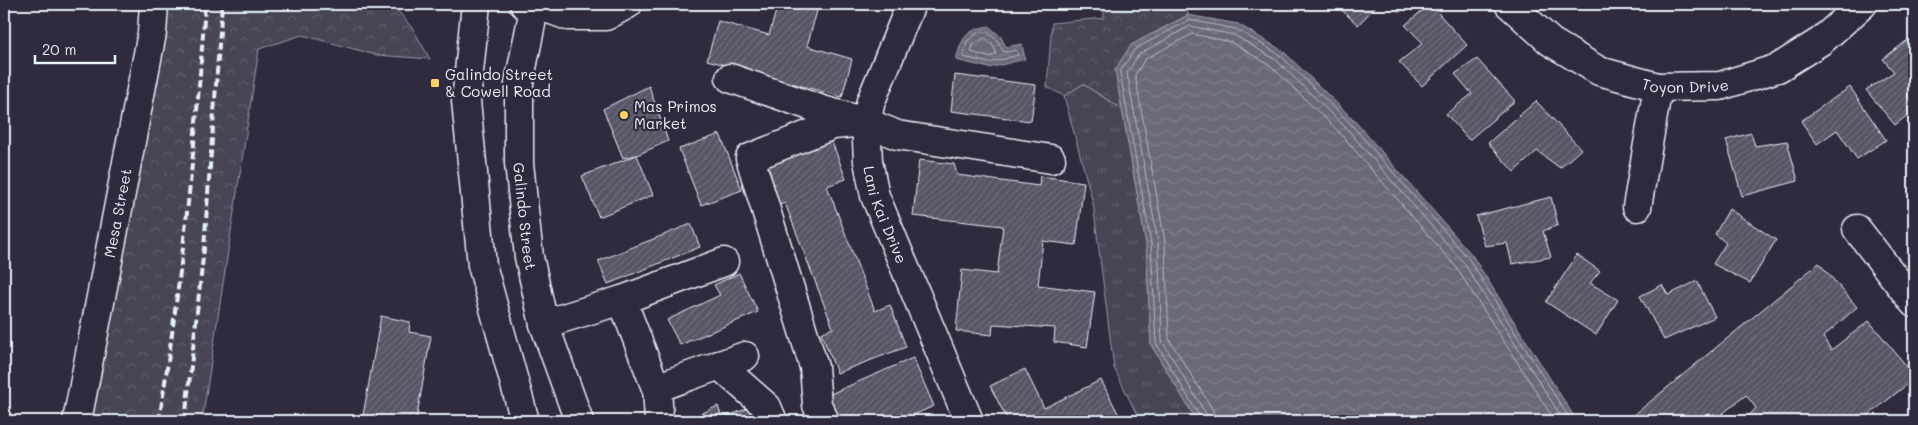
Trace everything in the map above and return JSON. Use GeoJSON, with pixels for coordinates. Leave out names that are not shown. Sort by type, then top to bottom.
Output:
{"type":"FeatureCollection","features":[{"type":"Feature","properties":{"kind":"street","name":"Mesa Street"},"geometry":{"type":"LineString","coordinates":[[77,421],[150,42],[154,4]]}},
{"type":"Feature","properties":{"kind":"street"},"geometry":{"type":"LineString","coordinates":[[476,4],[466,101],[482,264],[525,421]]}},
{"type":"Feature","properties":{"kind":"street"},"geometry":{"type":"LineString","coordinates":[[532,4],[568,16],[606,16],[628,4]]}},
{"type":"Feature","properties":{"kind":"street","name":"Galindo Street"},"geometry":{"type":"LineString","coordinates":[[532,4],[520,83],[519,163],[529,257],[544,324],[579,421]]}},
{"type":"Feature","properties":{"kind":"street","name":"Lani Kai Drive"},"geometry":{"type":"LineString","coordinates":[[911,4],[870,100],[866,122],[868,161],[875,196],[969,421]]}},
{"type":"Feature","properties":{"kind":"street","name":"Toyon Drive"},"geometry":{"type":"LineString","coordinates":[[1509,4],[1551,42],[1599,71],[1658,87],[1720,86],[1778,68],[1821,41],[1863,4]]}},
{"type":"Feature","properties":{"kind":"street"},"geometry":{"type":"LineString","coordinates":[[730,78],[822,110],[866,122],[897,135],[1051,160]]}},
{"type":"Feature","properties":{"kind":"street"},"geometry":{"type":"LineString","coordinates":[[1638,207],[1658,87]]}},
{"type":"Feature","properties":{"kind":"street"},"geometry":{"type":"LineString","coordinates":[[825,421],[817,404],[814,367],[750,158],[833,126],[866,122]]}},
{"type":"Feature","properties":{"kind":"street"},"geometry":{"type":"LineString","coordinates":[[1857,228],[1914,303]]}},
{"type":"Feature","properties":{"kind":"street"},"geometry":{"type":"LineString","coordinates":[[544,324],[622,300],[724,262]]}},
{"type":"Feature","properties":{"kind":"street"},"geometry":{"type":"LineString","coordinates":[[622,300],[657,388],[659,421]]}},
{"type":"Feature","properties":{"kind":"street"},"geometry":{"type":"LineString","coordinates":[[657,388],[745,356]]}},
{"type":"Feature","properties":{"kind":"street"},"geometry":{"type":"LineString","coordinates":[[719,366],[767,407],[773,421]]}},
{"type":"Feature","properties":{"kind":"green space"},"geometry":{"type":"Polygon","coordinates":[[[154,4],[392,4],[413,29],[430,59],[376,55],[302,35],[259,49],[202,421],[77,421],[154,4]]]}},
{"type":"Feature","properties":{"kind":"green space"},"geometry":{"type":"Polygon","coordinates":[[[1104,4],[1186,4],[1188,15],[1131,45],[1115,70],[1122,109],[1083,84],[1064,96],[1047,87],[1052,23],[1104,18],[1104,4]]]}},
{"type":"Feature","properties":{"kind":"green space"},"geometry":{"type":"Polygon","coordinates":[[[1083,84],[1122,109],[1146,244],[1151,345],[1197,421],[1140,421],[1114,368],[1093,203],[1064,96],[1083,84]]]}},
{"type":"Feature","properties":{"kind":"water"},"geometry":{"type":"Polygon","coordinates":[[[1188,15],[1238,24],[1283,51],[1353,119],[1472,255],[1577,421],[1197,421],[1151,345],[1146,244],[1115,70],[1131,45],[1188,15]]]}},
{"type":"Feature","properties":{"kind":"water"},"geometry":{"type":"Polygon","coordinates":[[[989,26],[1001,37],[1006,47],[1022,44],[1025,59],[989,68],[956,60],[960,46],[966,36],[975,30],[989,26]]]}},
{"type":"Feature","properties":{"kind":"building"},"geometry":{"type":"Polygon","coordinates":[[[778,4],[819,4],[807,46],[852,59],[842,97],[707,60],[718,21],[769,35],[778,4]]]}},
{"type":"Feature","properties":{"kind":"building"},"geometry":{"type":"Polygon","coordinates":[[[1335,4],[1378,4],[1358,25],[1335,4]]]}},
{"type":"Feature","properties":{"kind":"building"},"geometry":{"type":"Polygon","coordinates":[[[1388,4],[1408,4],[1400,12],[1388,4]]]}},
{"type":"Feature","properties":{"kind":"building"},"geometry":{"type":"Polygon","coordinates":[[[1430,4],[1467,45],[1422,86],[1399,62],[1423,43],[1405,25],[1430,4]]]}},
{"type":"Feature","properties":{"kind":"building"},"geometry":{"type":"Polygon","coordinates":[[[1914,25],[1914,35],[1909,29],[1914,25]]]}},
{"type":"Feature","properties":{"kind":"building"},"geometry":{"type":"Polygon","coordinates":[[[1909,39],[1914,46],[1914,110],[1895,125],[1866,90],[1894,72],[1883,59],[1909,39]]]}},
{"type":"Feature","properties":{"kind":"building"},"geometry":{"type":"Polygon","coordinates":[[[1477,59],[1515,101],[1469,140],[1446,114],[1472,94],[1455,74],[1477,59]]]}},
{"type":"Feature","properties":{"kind":"building"},"geometry":{"type":"Polygon","coordinates":[[[955,75],[1036,85],[1031,121],[951,111],[955,75]]]}},
{"type":"Feature","properties":{"kind":"building"},"geometry":{"type":"Polygon","coordinates":[[[649,86],[668,141],[637,155],[623,158],[603,109],[649,86]]]}},
{"type":"Feature","properties":{"kind":"building"},"geometry":{"type":"Polygon","coordinates":[[[1850,87],[1886,140],[1857,159],[1837,130],[1817,144],[1801,121],[1850,87]]]}},
{"type":"Feature","properties":{"kind":"building"},"geometry":{"type":"Polygon","coordinates":[[[1536,101],[1581,149],[1560,168],[1537,151],[1514,172],[1488,143],[1536,101]]]}},
{"type":"Feature","properties":{"kind":"building"},"geometry":{"type":"Polygon","coordinates":[[[1751,133],[1755,146],[1787,141],[1798,181],[1742,196],[1726,140],[1751,133]]]}},
{"type":"Feature","properties":{"kind":"building"},"geometry":{"type":"Polygon","coordinates":[[[720,134],[742,190],[701,205],[679,149],[720,134]]]}},
{"type":"Feature","properties":{"kind":"building"},"geometry":{"type":"Polygon","coordinates":[[[829,134],[846,179],[827,186],[875,311],[890,305],[906,347],[837,373],[821,333],[833,328],[785,203],[777,206],[759,161],[829,134]]]}},
{"type":"Feature","properties":{"kind":"building"},"geometry":{"type":"Polygon","coordinates":[[[637,155],[653,195],[599,217],[582,176],[637,155]]]}},
{"type":"Feature","properties":{"kind":"building"},"geometry":{"type":"Polygon","coordinates":[[[919,160],[954,164],[957,175],[1039,186],[1040,176],[1084,182],[1076,245],[1043,241],[1038,285],[1095,292],[1087,347],[1054,342],[1055,328],[993,324],[992,335],[956,331],[962,270],[997,274],[1003,226],[913,216],[919,160]]]}},
{"type":"Feature","properties":{"kind":"building"},"geometry":{"type":"Polygon","coordinates":[[[1551,197],[1558,225],[1543,231],[1551,257],[1512,264],[1507,243],[1485,246],[1476,216],[1551,197]]]}},
{"type":"Feature","properties":{"kind":"building"},"geometry":{"type":"Polygon","coordinates":[[[1729,209],[1776,240],[1750,283],[1713,264],[1726,243],[1715,234],[1729,209]]]}},
{"type":"Feature","properties":{"kind":"building"},"geometry":{"type":"Polygon","coordinates":[[[691,224],[700,247],[608,284],[598,261],[691,224]]]}},
{"type":"Feature","properties":{"kind":"building"},"geometry":{"type":"Polygon","coordinates":[[[1577,255],[1600,271],[1590,283],[1618,300],[1596,335],[1546,302],[1577,255]]]}},
{"type":"Feature","properties":{"kind":"building"},"geometry":{"type":"Polygon","coordinates":[[[1819,263],[1857,307],[1823,337],[1831,350],[1869,321],[1914,375],[1914,379],[1861,421],[1744,421],[1756,408],[1746,395],[1713,421],[1640,421],[1634,415],[1819,263]]]}},
{"type":"Feature","properties":{"kind":"building"},"geometry":{"type":"Polygon","coordinates":[[[739,273],[758,312],[680,345],[667,320],[720,295],[714,285],[739,273]]]}},
{"type":"Feature","properties":{"kind":"building"},"geometry":{"type":"Polygon","coordinates":[[[1697,281],[1715,317],[1664,340],[1640,296],[1662,285],[1668,295],[1697,281]]]}},
{"type":"Feature","properties":{"kind":"building"},"geometry":{"type":"Polygon","coordinates":[[[381,316],[410,322],[409,332],[431,336],[416,421],[362,421],[381,316]]]}},
{"type":"Feature","properties":{"kind":"building"},"geometry":{"type":"Polygon","coordinates":[[[913,358],[934,406],[911,416],[913,421],[840,421],[828,395],[913,358]]]}},
{"type":"Feature","properties":{"kind":"building"},"geometry":{"type":"Polygon","coordinates":[[[1025,369],[1044,408],[1101,380],[1122,421],[1008,421],[990,386],[1025,369]]]}},
{"type":"Feature","properties":{"kind":"building"},"geometry":{"type":"Polygon","coordinates":[[[757,405],[765,421],[685,421],[718,406],[722,418],[757,405]]]}},
{"type":"Feature","properties":{"kind":"railway"},"geometry":{"type":"LineString","coordinates":[[159,421],[187,213],[205,4]]}},
{"type":"Feature","properties":{"kind":"railway"},"geometry":{"type":"LineString","coordinates":[[185,421],[204,248],[222,4]]}},
{"type":"Feature","properties":{"kind":"place","name":"Galindo Street & Cowell Road"},"geometry":{"type":"Point","coordinates":[435,83]}},
{"type":"Feature","properties":{"kind":"place","name":"Mas Primos Market"},"geometry":{"type":"Point","coordinates":[624,115]}}]}
